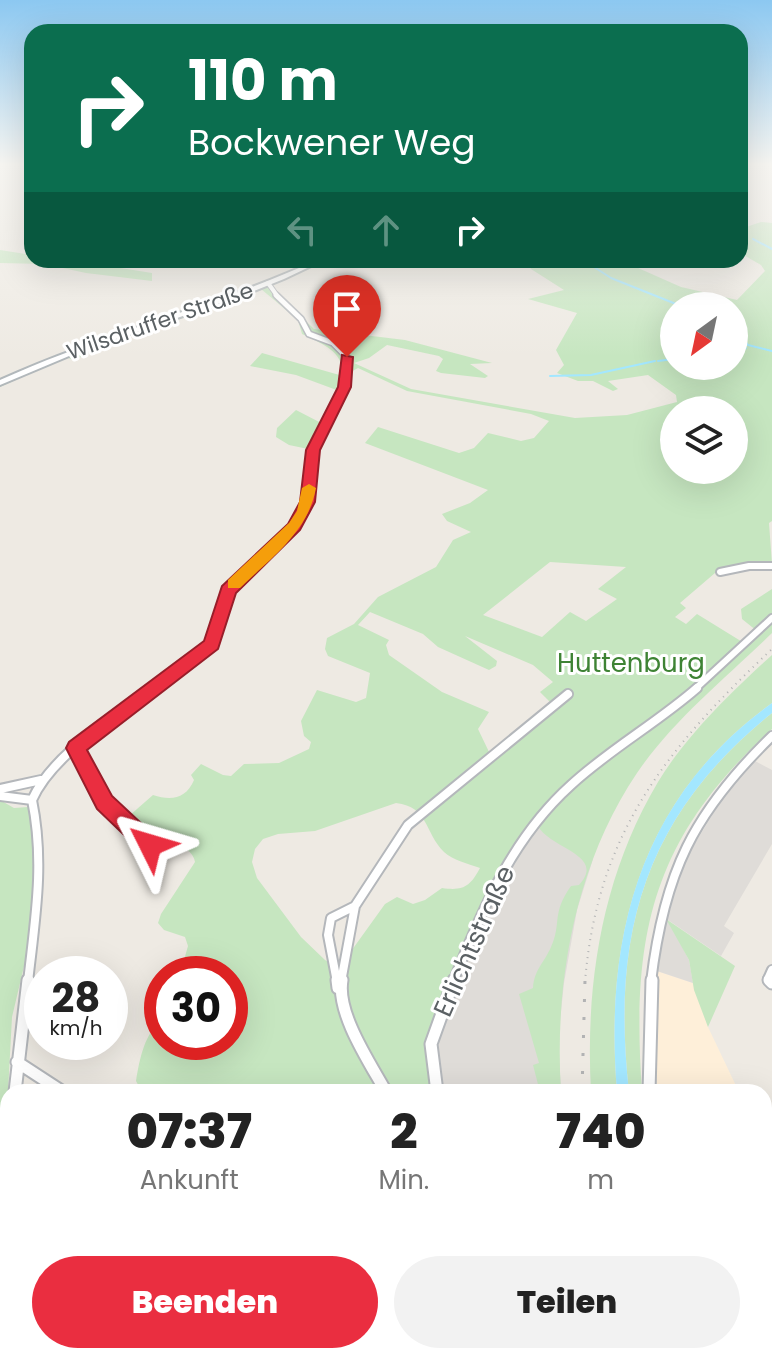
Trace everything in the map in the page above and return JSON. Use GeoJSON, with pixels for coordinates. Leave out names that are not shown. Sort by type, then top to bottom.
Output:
{"type":"FeatureCollection","features":[{"type":"Feature","properties":{"kind":"main road","name":"Wilsdruffer Straße"},"geometry":{"type":"LineString","coordinates":[[0,383],[67,352],[223,301],[303,268]]}},
{"type":"Feature","properties":{"kind":"street"},"geometry":{"type":"LineString","coordinates":[[16,1084],[39,889],[40,840],[32,800],[41,780],[75,748],[212,644],[228,590],[294,527],[305,511],[310,459],[344,387],[347,357],[333,343],[309,334],[301,319],[268,283]]}},
{"type":"Feature","properties":{"kind":"street"},"geometry":{"type":"LineString","coordinates":[[720,572],[749,566],[772,566]]}},
{"type":"Feature","properties":{"kind":"street","name":"Erlichtstraße"},"geometry":{"type":"LineString","coordinates":[[436,1084],[431,1044],[436,1025],[490,897],[530,829],[575,779],[678,704],[772,618]]}},
{"type":"Feature","properties":{"kind":"street"},"geometry":{"type":"LineString","coordinates":[[339,995],[355,906],[408,825],[568,694]]}},
{"type":"Feature","properties":{"kind":"street"},"geometry":{"type":"LineString","coordinates":[[649,1084],[647,1015],[658,924],[678,856],[722,790],[772,736]]}},
{"type":"Feature","properties":{"kind":"street"},"geometry":{"type":"LineString","coordinates":[[75,748],[105,803],[150,845]]}},
{"type":"Feature","properties":{"kind":"street"},"geometry":{"type":"LineString","coordinates":[[0,789],[41,780]]}},
{"type":"Feature","properties":{"kind":"street"},"geometry":{"type":"LineString","coordinates":[[0,796],[32,800]]}},
{"type":"Feature","properties":{"kind":"street"},"geometry":{"type":"LineString","coordinates":[[355,906],[331,918],[328,935],[339,995],[361,1047],[382,1084]]}},
{"type":"Feature","properties":{"kind":"street"},"geometry":{"type":"LineString","coordinates":[[772,970],[768,979],[772,983]]}},
{"type":"Feature","properties":{"kind":"street"},"geometry":{"type":"LineString","coordinates":[[17,1062],[49,1084]]}},
{"type":"Feature","properties":{"kind":"street"},"geometry":{"type":"LineString","coordinates":[[772,1122],[772,1136]]}},
{"type":"Feature","properties":{"kind":"shaded area"},"geometry":{"type":"Polygon","coordinates":[[[755,761],[772,770],[772,844],[724,926],[734,933],[721,956],[668,920],[689,960],[693,983],[657,971],[673,886],[681,866],[719,804],[755,761]]]}},
{"type":"Feature","properties":{"kind":"shaded area"},"geometry":{"type":"Polygon","coordinates":[[[536,822],[593,859],[577,910],[564,983],[558,1040],[561,1084],[436,1084],[433,1070],[436,1025],[485,907],[536,822]]]}},
{"type":"Feature","properties":{"kind":"shaded area"},"geometry":{"type":"Polygon","coordinates":[[[657,971],[693,983],[708,1027],[735,1084],[657,1084],[657,971]]]}},
{"type":"Feature","properties":{"kind":"green space","name":"Huttenburg"},"geometry":{"type":"Polygon","coordinates":[[[748,230],[772,230],[772,521],[769,523],[772,564],[722,567],[680,603],[686,608],[675,617],[686,624],[697,614],[744,643],[757,631],[742,619],[741,609],[772,589],[772,633],[684,717],[651,754],[616,809],[598,846],[573,926],[566,967],[561,1009],[561,1084],[538,1084],[533,1065],[539,1063],[519,994],[533,988],[537,971],[554,939],[561,904],[571,886],[579,885],[586,874],[586,865],[581,858],[551,839],[536,822],[503,870],[431,1044],[436,1084],[138,1084],[144,1048],[144,1060],[248,1060],[248,956],[185,956],[188,946],[185,937],[164,930],[158,923],[195,862],[187,849],[130,821],[129,816],[153,795],[172,798],[182,795],[191,786],[194,780],[191,775],[201,764],[231,776],[244,764],[279,763],[309,749],[311,742],[304,736],[301,721],[317,690],[356,702],[366,698],[370,673],[328,656],[325,649],[327,638],[354,624],[378,597],[436,567],[453,540],[471,532],[447,521],[442,514],[470,503],[488,490],[365,443],[378,427],[459,453],[474,448],[488,433],[521,441],[534,438],[549,421],[531,414],[407,391],[358,368],[349,373],[342,392],[296,375],[250,366],[262,353],[343,376],[336,354],[302,334],[298,320],[261,289],[235,301],[82,351],[86,355],[73,360],[66,357],[0,387],[0,383],[67,352],[271,284],[314,329],[405,340],[492,363],[470,364],[488,376],[485,378],[441,373],[436,371],[443,359],[439,356],[387,345],[369,358],[354,363],[411,389],[575,418],[627,415],[660,406],[660,484],[748,484],[748,396],[676,396],[648,375],[608,381],[618,389],[613,391],[593,381],[578,381],[557,373],[564,365],[556,350],[577,313],[528,299],[564,290],[531,268],[638,268],[681,287],[703,292],[660,292],[660,380],[748,380],[748,292],[745,292],[765,271],[748,258],[748,230]],[[550,562],[483,615],[542,637],[570,612],[586,621],[617,599],[598,589],[626,567],[550,562]],[[370,612],[358,625],[389,640],[386,645],[389,655],[442,692],[489,712],[478,729],[490,754],[551,703],[540,692],[553,682],[533,665],[465,636],[497,661],[496,666],[489,670],[438,647],[423,634],[370,612]],[[396,803],[315,831],[278,834],[263,839],[255,849],[252,862],[257,878],[301,937],[332,964],[344,961],[385,904],[397,897],[413,904],[442,888],[461,888],[473,880],[480,868],[447,855],[420,815],[407,805],[396,803]]]}},
{"type":"Feature","properties":{"kind":"green space"},"geometry":{"type":"Polygon","coordinates":[[[0,250],[24,254],[24,264],[0,263],[0,250]]]}},
{"type":"Feature","properties":{"kind":"green space"},"geometry":{"type":"Polygon","coordinates":[[[63,268],[120,268],[152,273],[152,281],[63,268]]]}},
{"type":"Feature","properties":{"kind":"green space"},"geometry":{"type":"Polygon","coordinates":[[[296,410],[325,425],[313,450],[289,445],[276,437],[277,428],[296,410]]]}},
{"type":"Feature","properties":{"kind":"green space"},"geometry":{"type":"Polygon","coordinates":[[[772,655],[772,703],[727,741],[690,782],[662,827],[640,875],[626,926],[617,979],[617,1084],[591,1084],[591,1011],[595,971],[601,932],[623,855],[639,818],[669,765],[710,715],[772,655]]]}},
{"type":"Feature","properties":{"kind":"green space"},"geometry":{"type":"Polygon","coordinates":[[[772,713],[772,729],[732,769],[700,809],[675,850],[658,892],[647,936],[641,984],[642,1084],[628,1084],[626,980],[633,929],[646,881],[666,836],[694,793],[729,752],[772,713]]]}},
{"type":"Feature","properties":{"kind":"green space"},"geometry":{"type":"Polygon","coordinates":[[[0,800],[14,808],[28,807],[32,815],[36,862],[30,941],[12,1017],[8,1084],[0,1084],[0,800]]]}},
{"type":"Feature","properties":{"kind":"green space"},"geometry":{"type":"Polygon","coordinates":[[[666,919],[735,966],[708,1027],[694,990],[689,960],[666,919]]]}},
{"type":"Feature","properties":{"kind":"water"},"geometry":{"type":"Polygon","coordinates":[[[772,703],[772,713],[729,752],[694,793],[666,836],[646,881],[633,929],[626,980],[628,1084],[617,1084],[617,979],[626,925],[640,875],[662,827],[690,782],[727,741],[772,703]]]}},
{"type":"Feature","properties":{"kind":"waterway"},"geometry":{"type":"LineString","coordinates":[[753,239],[772,249]]}},
{"type":"Feature","properties":{"kind":"waterway"},"geometry":{"type":"LineString","coordinates":[[596,268],[611,278],[660,298]]}},
{"type":"Feature","properties":{"kind":"waterway"},"geometry":{"type":"LineString","coordinates":[[748,345],[772,351]]}},
{"type":"Feature","properties":{"kind":"waterway"},"geometry":{"type":"LineString","coordinates":[[550,376],[591,375],[655,361]]}},
{"type":"Feature","properties":{"kind":"railway"},"geometry":{"type":"LineString","coordinates":[[585,982],[592,929],[605,881],[622,837],[644,797],[700,722],[772,649]]}},
{"type":"Feature","properties":{"kind":"railway"},"geometry":{"type":"LineString","coordinates":[[582,1084],[585,980]]}},
{"type":"Feature","properties":{"kind":"slow traffic"},"geometry":{"type":"LineString","coordinates":[[234,584],[294,527],[305,511],[309,488]]}},
{"type":"Feature","properties":{"kind":"route"},"geometry":{"type":"LineString","coordinates":[[150,845],[105,803],[75,748],[212,644],[228,590],[294,527],[305,511],[313,450],[344,387],[347,357]]}}]}
